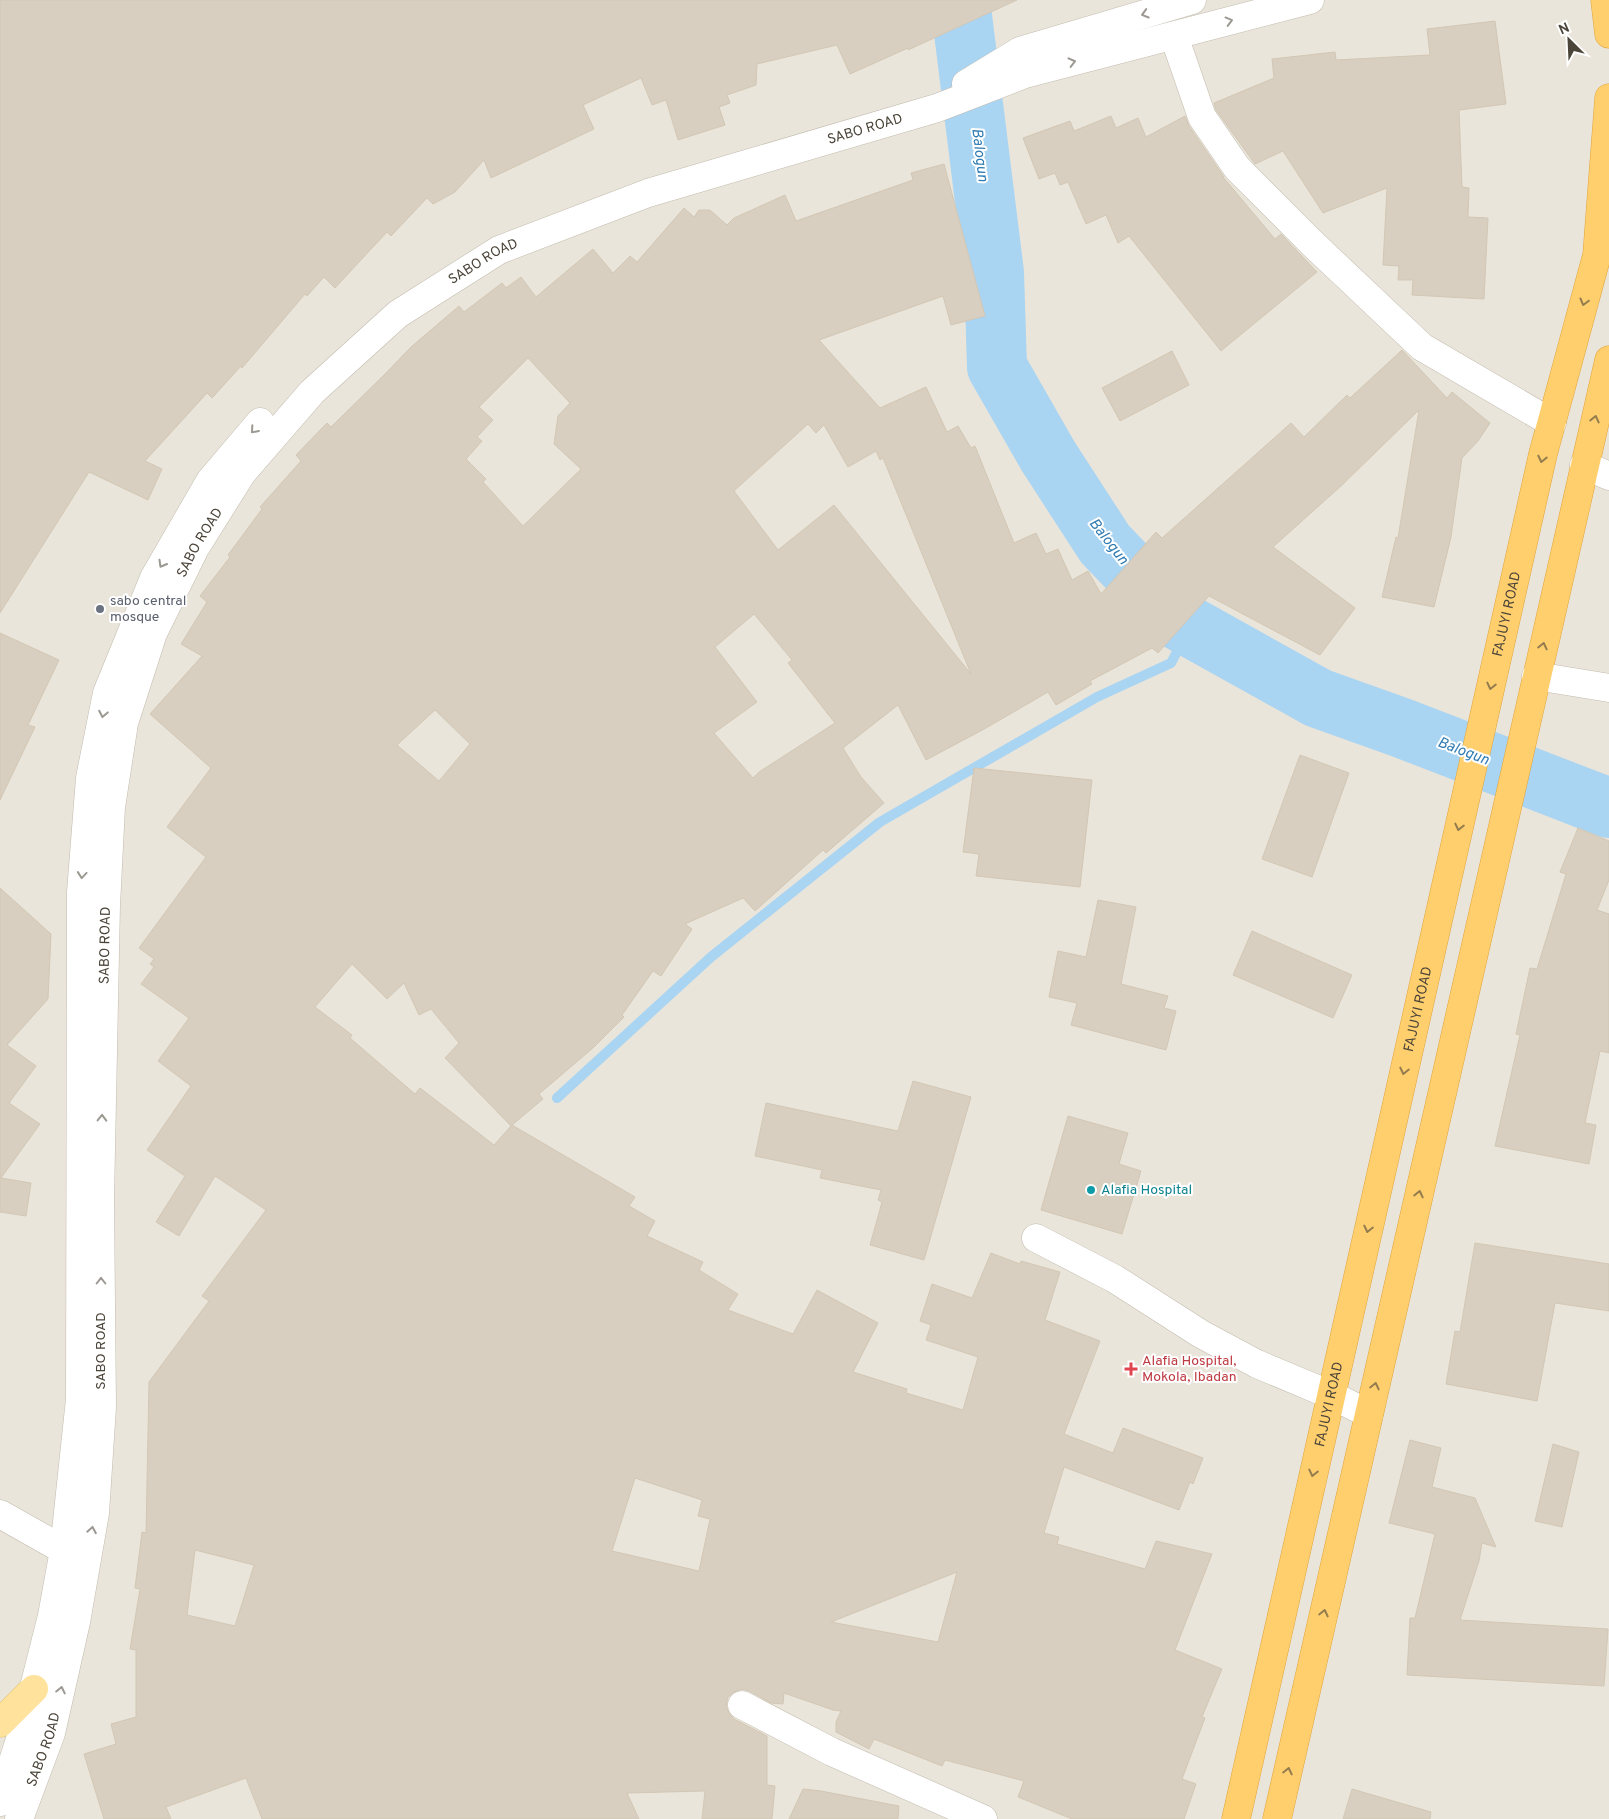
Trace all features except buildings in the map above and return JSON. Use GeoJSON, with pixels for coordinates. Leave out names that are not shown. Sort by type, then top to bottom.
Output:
{"type":"FeatureCollection","features":[{"type":"Feature","properties":{"kind":"highway"},"geometry":{"type":"LineString","coordinates":[[1605,0],[1609,34]]}},
{"type":"Feature","properties":{"kind":"highway"},"geometry":{"type":"LineString","coordinates":[[1597,255],[1609,98]]}},
{"type":"Feature","properties":{"kind":"highway","name":"FAJUYI ROAD"},"geometry":{"type":"LineString","coordinates":[[1236,1819],[1543,454],[1597,255]]}},
{"type":"Feature","properties":{"kind":"highway"},"geometry":{"type":"LineString","coordinates":[[1277,1819],[1609,360]]}},
{"type":"Feature","properties":{"kind":"main road","name":"FAJUYI ROAD"},"geometry":{"type":"LineString","coordinates":[[1597,255],[1609,200]]}},
{"type":"Feature","properties":{"kind":"main road"},"geometry":{"type":"LineString","coordinates":[[0,1723],[34,1689]]}},
{"type":"Feature","properties":{"kind":"street","name":"SABO ROAD"},"geometry":{"type":"LineString","coordinates":[[19,1819],[51,1733],[76,1622],[95,1513],[102,1408],[101,1180],[106,905],[111,807],[124,723],[153,633],[195,548],[242,473],[312,392],[398,314],[499,250],[648,193],[941,103],[1022,62],[1192,0]]}},
{"type":"Feature","properties":{"kind":"street","name":"SABO ROAD"},"geometry":{"type":"LineString","coordinates":[[1022,62],[1174,36],[1310,0]]}},
{"type":"Feature","properties":{"kind":"street"},"geometry":{"type":"LineString","coordinates":[[1174,36],[1202,117],[1238,168],[1314,245],[1422,347],[1552,423]]}},
{"type":"Feature","properties":{"kind":"street","name":"SABO ROAD"},"geometry":{"type":"LineString","coordinates":[[0,1802],[34,1689],[52,1616],[64,1550],[80,1399],[81,892],[90,778],[107,693],[154,578],[210,481],[273,408],[356,327],[462,253],[550,214],[671,169],[941,103]]}},
{"type":"Feature","properties":{"kind":"street"},"geometry":{"type":"LineString","coordinates":[[1584,465],[1609,476]]}},
{"type":"Feature","properties":{"kind":"street"},"geometry":{"type":"LineString","coordinates":[[1536,676],[1609,688]]}},
{"type":"Feature","properties":{"kind":"street"},"geometry":{"type":"LineString","coordinates":[[1036,1238],[1116,1279],[1201,1334],[1257,1364],[1331,1395],[1369,1414]]}},
{"type":"Feature","properties":{"kind":"street"},"geometry":{"type":"LineString","coordinates":[[0,1514],[64,1550]]}},
{"type":"Feature","properties":{"kind":"street"},"geometry":{"type":"LineString","coordinates":[[742,1705],[832,1752],[983,1819]]}},
{"type":"Feature","properties":{"kind":"shaded area"},"geometry":{"type":"Polygon","coordinates":[[[0,0],[1609,0],[1609,1819],[0,1819],[0,0]]]}},
{"type":"Feature","properties":{"kind":"waterway","name":"Balogun"},"geometry":{"type":"LineString","coordinates":[[960,0],[994,273],[997,367],[1048,456],[1105,544],[1178,620],[1318,698],[1402,728],[1609,808]]}},
{"type":"Feature","properties":{"kind":"waterway"},"geometry":{"type":"LineString","coordinates":[[557,1098],[711,957],[880,822],[1097,697],[1171,663],[1190,627]]}},
{"type":"Feature","properties":{"kind":"place","name":"sabo central mosque"},"geometry":{"type":"Point","coordinates":[100,609]}},
{"type":"Feature","properties":{"kind":"place","name":"Alafia Hospital"},"geometry":{"type":"Point","coordinates":[1091,1190]}},
{"type":"Feature","properties":{"kind":"place","name":"Alafia Hospital, Mokola, Ibadan"},"geometry":{"type":"Point","coordinates":[1131,1369]}}]}
